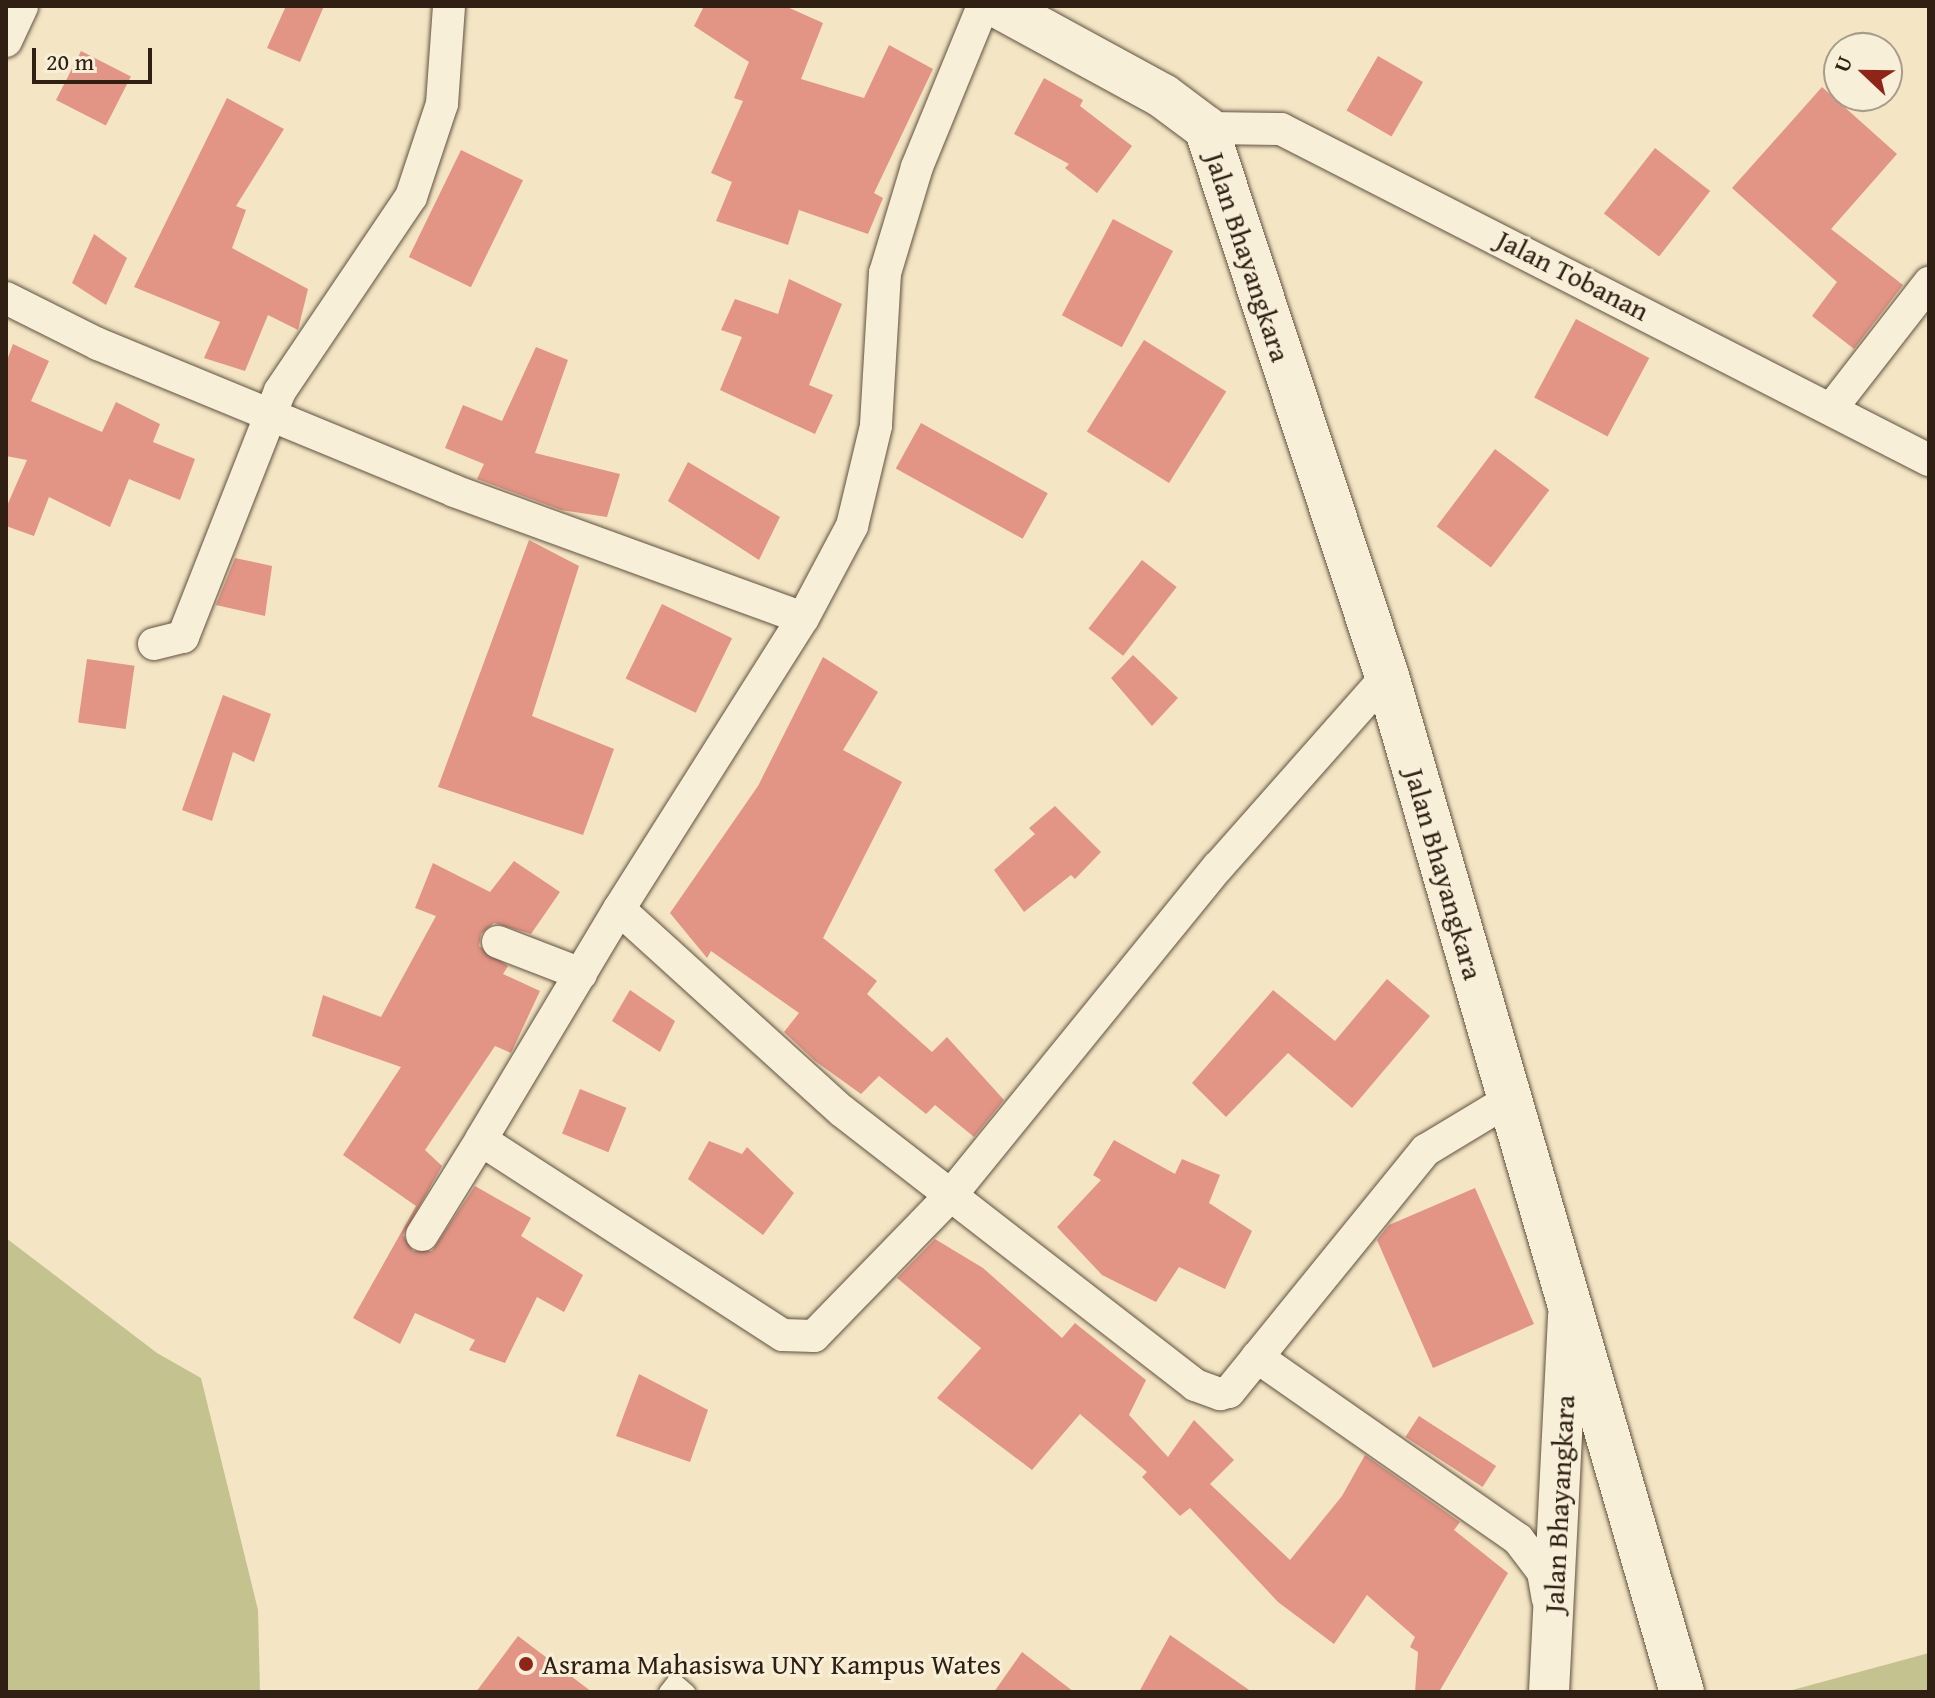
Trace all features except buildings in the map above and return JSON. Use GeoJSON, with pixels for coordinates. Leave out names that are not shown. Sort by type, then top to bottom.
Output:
{"type":"FeatureCollection","features":[{"type":"Feature","properties":{"kind":"main road","name":"Jalan Bhayangkara"},"geometry":{"type":"LineString","coordinates":[[998,6],[1163,96],[1206,128],[1387,676],[1569,1303]]}},
{"type":"Feature","properties":{"kind":"main road"},"geometry":{"type":"LineString","coordinates":[[1569,1303],[1682,1692]]}},
{"type":"Feature","properties":{"kind":"street"},"geometry":{"type":"LineString","coordinates":[[6,41],[22,6]]}},
{"type":"Feature","properties":{"kind":"street"},"geometry":{"type":"LineString","coordinates":[[154,644],[183,637],[270,415],[302,351],[411,197],[442,104],[449,6]]}},
{"type":"Feature","properties":{"kind":"street"},"geometry":{"type":"LineString","coordinates":[[422,1235],[619,909],[803,618],[852,526],[876,426],[885,273],[917,167],[983,6]]}},
{"type":"Feature","properties":{"kind":"street","name":"Jalan Tobanan"},"geometry":{"type":"LineString","coordinates":[[1206,128],[1281,129],[1929,460]]}},
{"type":"Feature","properties":{"kind":"street"},"geometry":{"type":"LineString","coordinates":[[1831,409],[1929,283]]}},
{"type":"Feature","properties":{"kind":"street"},"geometry":{"type":"LineString","coordinates":[[6,298],[270,415],[454,491],[803,618]]}},
{"type":"Feature","properties":{"kind":"street"},"geometry":{"type":"LineString","coordinates":[[481,1140],[783,1335],[799,1338],[824,1328],[951,1195],[1218,867],[1387,676]]}},
{"type":"Feature","properties":{"kind":"street"},"geometry":{"type":"LineString","coordinates":[[619,909],[842,1111],[1195,1385],[1229,1392],[1426,1150],[1509,1100]]}},
{"type":"Feature","properties":{"kind":"street"},"geometry":{"type":"LineString","coordinates":[[498,942],[581,974]]}},
{"type":"Feature","properties":{"kind":"street","name":"Jalan Bhayangkara"},"geometry":{"type":"LineString","coordinates":[[1549,1692],[1569,1303]]}},
{"type":"Feature","properties":{"kind":"street"},"geometry":{"type":"LineString","coordinates":[[1257,1357],[1518,1539],[1543,1572],[1554,1629]]}},
{"type":"Feature","properties":{"kind":"lane"},"geometry":{"type":"LineString","coordinates":[[667,1692],[675,1682],[687,1692]]}},
{"type":"Feature","properties":{"kind":"shaded area"},"geometry":{"type":"Polygon","coordinates":[[[6,1238],[157,1353],[201,1378],[258,1610],[260,1692],[6,1692],[6,1238]]]}},
{"type":"Feature","properties":{"kind":"shaded area"},"geometry":{"type":"Polygon","coordinates":[[[1929,1653],[1929,1692],[1785,1692],[1929,1653]]]}},
{"type":"Feature","properties":{"kind":"place","name":"Asrama Mahasiswa UNY Kampus Wates"},"geometry":{"type":"Point","coordinates":[526,1664]}}]}
